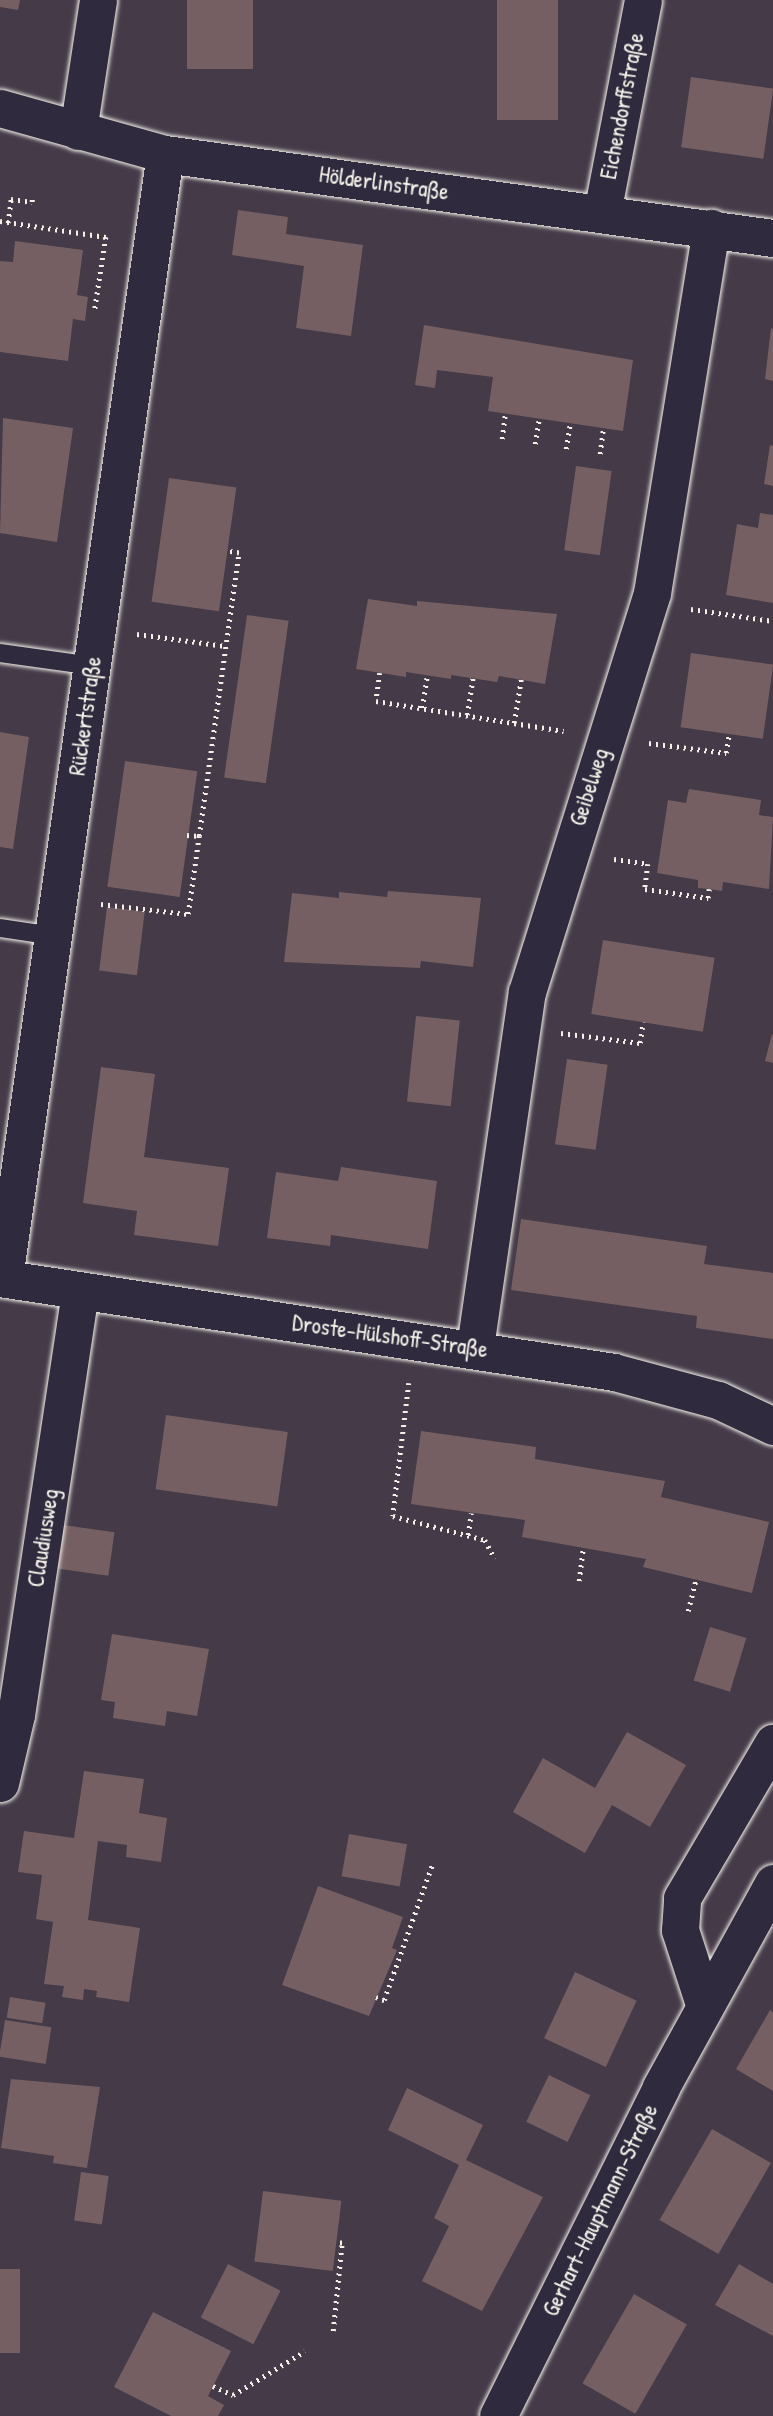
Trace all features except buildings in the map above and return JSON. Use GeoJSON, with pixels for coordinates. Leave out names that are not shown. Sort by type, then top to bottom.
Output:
{"type":"FeatureCollection","features":[{"type":"Feature","properties":{"kind":"street"},"geometry":{"type":"LineString","coordinates":[[78,131],[98,0]]}},
{"type":"Feature","properties":{"kind":"street","name":"Eichendorffstraße"},"geometry":{"type":"LineString","coordinates":[[602,213],[643,0]]}},
{"type":"Feature","properties":{"kind":"street","name":"Hölderlinstraße"},"geometry":{"type":"LineString","coordinates":[[0,108],[165,154],[773,238]]}},
{"type":"Feature","properties":{"kind":"street","name":"Rückertstraße"},"geometry":{"type":"LineString","coordinates":[[2,1278],[56,921],[165,154]]}},
{"type":"Feature","properties":{"kind":"street","name":"Geibelweg"},"geometry":{"type":"LineString","coordinates":[[475,1347],[521,1028],[568,852],[649,603],[666,523],[711,228]]}},
{"type":"Feature","properties":{"kind":"street","name":"Droste-Hülshoff-Straße"},"geometry":{"type":"LineString","coordinates":[[2,1278],[80,1292],[475,1347],[627,1376],[718,1400],[773,1426]]}},
{"type":"Feature","properties":{"kind":"street","name":"Claudiusweg"},"geometry":{"type":"LineString","coordinates":[[0,1783],[16,1714],[80,1292]]}},
{"type":"Feature","properties":{"kind":"street"},"geometry":{"type":"LineString","coordinates":[[704,2004],[680,1930],[682,1898],[773,1743]]}},
{"type":"Feature","properties":{"kind":"street","name":"Gerhart-Hauptmann-Straße"},"geometry":{"type":"LineString","coordinates":[[498,2416],[704,2004],[773,1883]]}},
{"type":"Feature","properties":{"kind":"lane"},"geometry":{"type":"LineString","coordinates":[[0,653],[92,666]]}},
{"type":"Feature","properties":{"kind":"lane"},"geometry":{"type":"LineString","coordinates":[[0,928],[56,921]]}},
{"type":"Feature","properties":{"kind":"path"},"geometry":{"type":"LineString","coordinates":[[8,223],[11,199],[32,202],[32,197]]}},
{"type":"Feature","properties":{"kind":"path"},"geometry":{"type":"LineString","coordinates":[[0,221],[106,237],[95,309]]}},
{"type":"Feature","properties":{"kind":"path"},"geometry":{"type":"LineString","coordinates":[[502,439],[505,414]]}},
{"type":"Feature","properties":{"kind":"path"},"geometry":{"type":"LineString","coordinates":[[536,444],[539,419]]}},
{"type":"Feature","properties":{"kind":"path"},"geometry":{"type":"LineString","coordinates":[[566,449],[570,423]]}},
{"type":"Feature","properties":{"kind":"path"},"geometry":{"type":"LineString","coordinates":[[600,453],[603,428]]}},
{"type":"Feature","properties":{"kind":"path"},"geometry":{"type":"LineString","coordinates":[[56,921],[100,912],[102,902],[188,914],[239,553],[228,551]]}},
{"type":"Feature","properties":{"kind":"path"},"geometry":{"type":"LineString","coordinates":[[649,603],[773,621]]}},
{"type":"Feature","properties":{"kind":"path"},"geometry":{"type":"LineString","coordinates":[[98,628],[225,646]]}},
{"type":"Feature","properties":{"kind":"path"},"geometry":{"type":"LineString","coordinates":[[380,673],[376,701],[726,753],[729,734]]}},
{"type":"Feature","properties":{"kind":"path"},"geometry":{"type":"LineString","coordinates":[[422,708],[427,675]]}},
{"type":"Feature","properties":{"kind":"path"},"geometry":{"type":"LineString","coordinates":[[467,715],[473,678]]}},
{"type":"Feature","properties":{"kind":"path"},"geometry":{"type":"LineString","coordinates":[[514,723],[521,680]]}},
{"type":"Feature","properties":{"kind":"path"},"geometry":{"type":"LineString","coordinates":[[187,835],[199,836]]}},
{"type":"Feature","properties":{"kind":"path"},"geometry":{"type":"LineString","coordinates":[[568,852],[648,864],[645,889],[708,898],[709,890]]}},
{"type":"Feature","properties":{"kind":"path"},"geometry":{"type":"LineString","coordinates":[[521,1028],[640,1043],[643,1022]]}},
{"type":"Feature","properties":{"kind":"path"},"geometry":{"type":"LineString","coordinates":[[414,1339],[393,1516],[485,1540],[495,1559]]}},
{"type":"Feature","properties":{"kind":"path"},"geometry":{"type":"LineString","coordinates":[[468,1535],[471,1513]]}},
{"type":"Feature","properties":{"kind":"path"},"geometry":{"type":"LineString","coordinates":[[579,1581],[583,1548]]}},
{"type":"Feature","properties":{"kind":"path"},"geometry":{"type":"LineString","coordinates":[[688,1611],[696,1579]]}},
{"type":"Feature","properties":{"kind":"path"},"geometry":{"type":"LineString","coordinates":[[376,1997],[384,2000],[432,1865]]}},
{"type":"Feature","properties":{"kind":"path"},"geometry":{"type":"LineString","coordinates":[[397,1933],[406,1936]]}},
{"type":"Feature","properties":{"kind":"path"},"geometry":{"type":"LineString","coordinates":[[333,2331],[342,2243],[335,2243]]}},
{"type":"Feature","properties":{"kind":"path"},"geometry":{"type":"LineString","coordinates":[[213,2386],[233,2395],[305,2351]]}}]}
